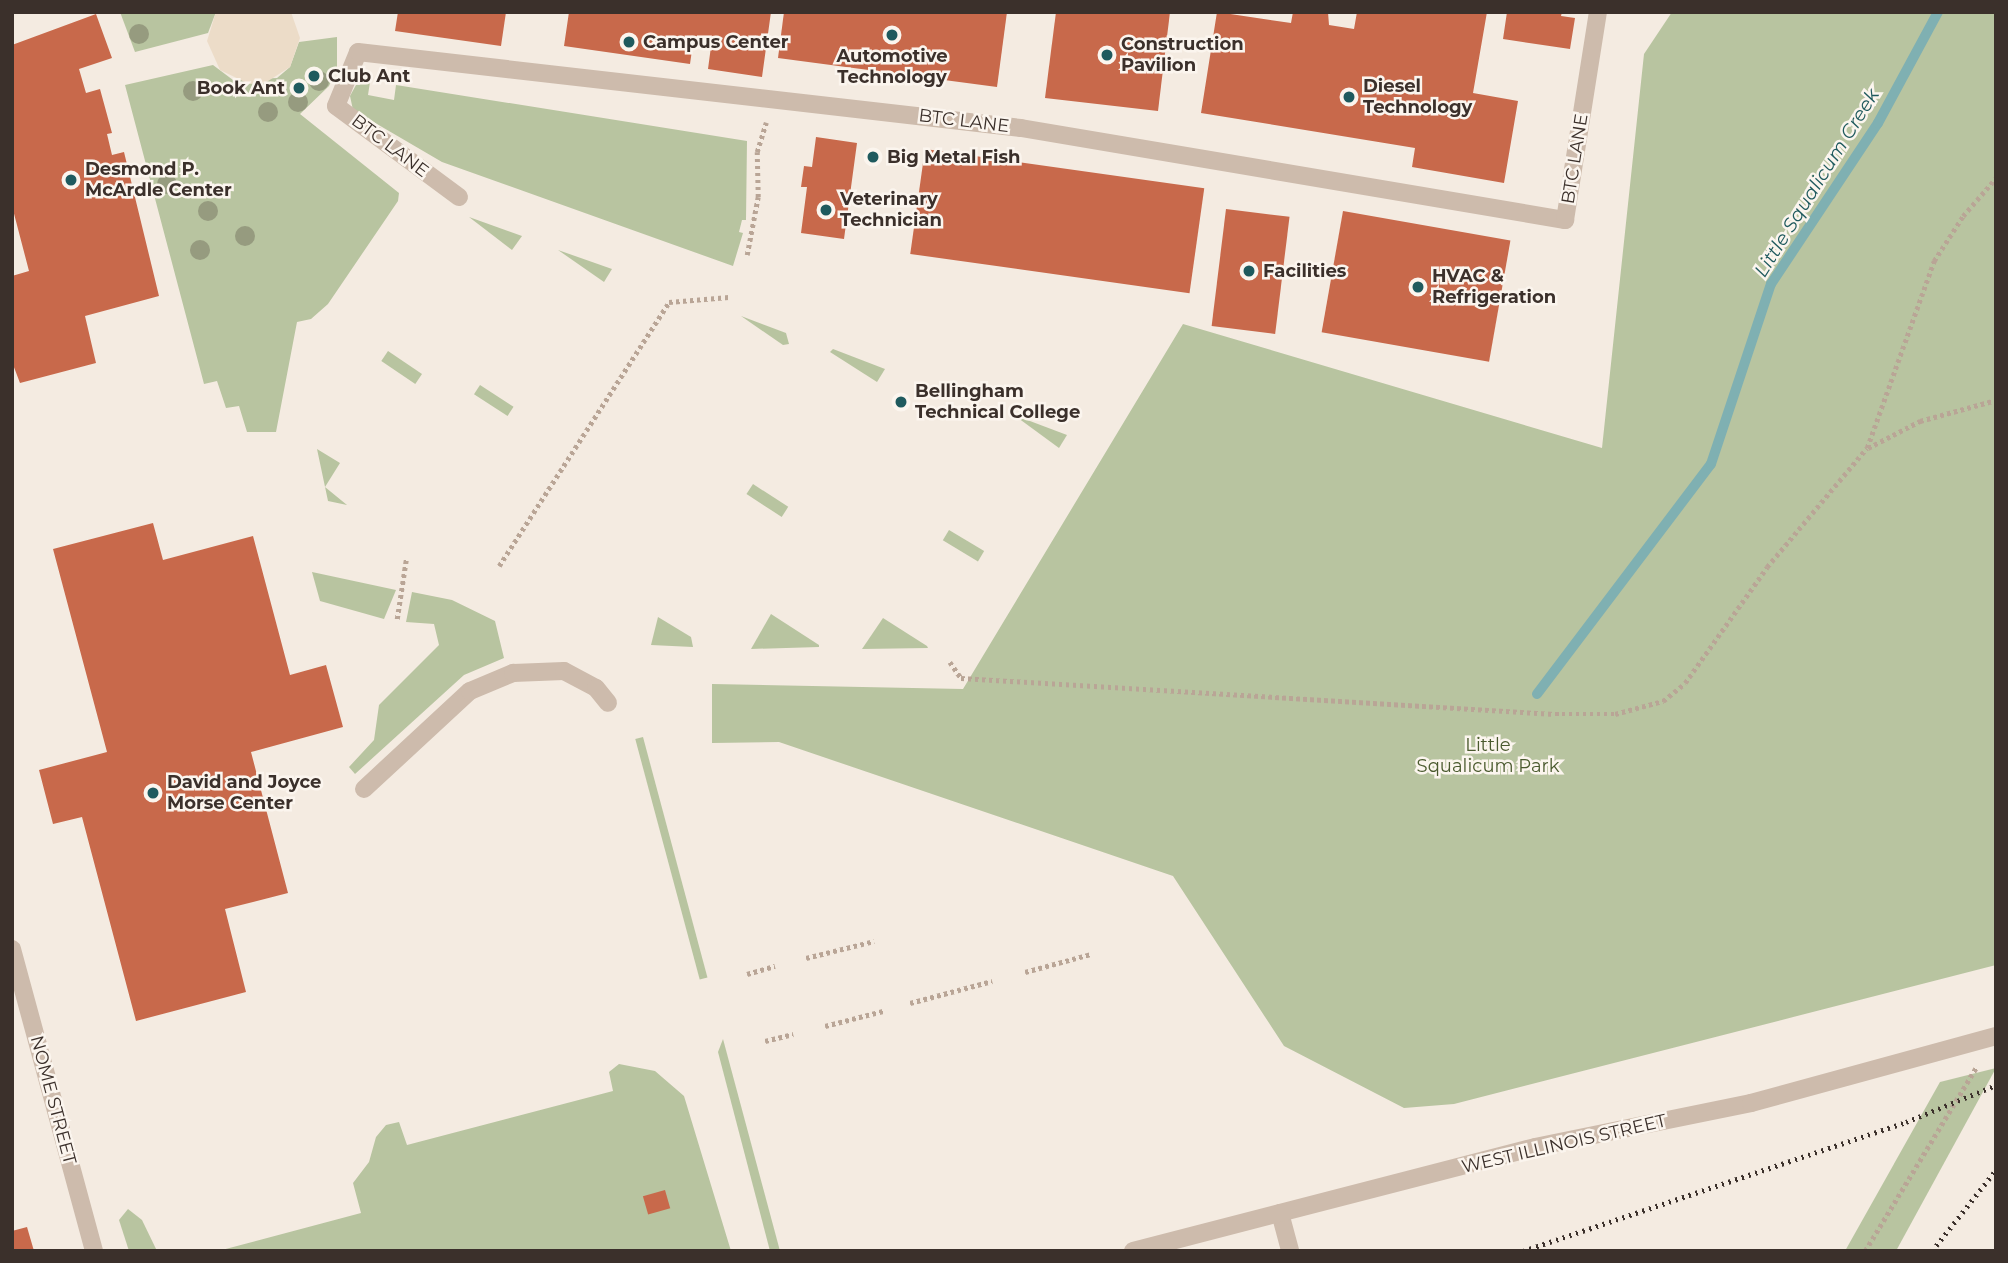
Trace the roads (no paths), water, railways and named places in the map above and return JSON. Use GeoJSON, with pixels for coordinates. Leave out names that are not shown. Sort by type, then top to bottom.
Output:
{"type":"FeatureCollection","features":[{"type":"Feature","properties":{"kind":"street","name":"BTC LANE"},"geometry":{"type":"LineString","coordinates":[[459,197],[336,106],[358,52],[1021,128],[1565,220],[1598,12]]}},
{"type":"Feature","properties":{"kind":"street"},"geometry":{"type":"LineString","coordinates":[[363,789],[470,691],[513,673],[564,671],[596,688],[608,703]]}},
{"type":"Feature","properties":{"kind":"street","name":"NOME STREET"},"geometry":{"type":"LineString","coordinates":[[12,949],[94,1251]]}},
{"type":"Feature","properties":{"kind":"street","name":"WEST ILLINOIS STREET"},"geometry":{"type":"LineString","coordinates":[[1133,1251],[1590,1134],[1751,1103],[1993,1037]]}},
{"type":"Feature","properties":{"kind":"street"},"geometry":{"type":"LineString","coordinates":[[1280,1213],[1290,1251]]}},
{"type":"Feature","properties":{"kind":"waterway","name":"Little Squalicum Creek"},"geometry":{"type":"LineString","coordinates":[[1537,694],[1711,464],[1771,284],[1878,123],[1938,12]]}},
{"type":"Feature","properties":{"kind":"railway"},"geometry":{"type":"LineString","coordinates":[[1523,1251],[1906,1122],[1996,1085]]}},
{"type":"Feature","properties":{"kind":"railway"},"geometry":{"type":"LineString","coordinates":[[1932,1251],[1996,1170]]}},
{"type":"Feature","properties":{"kind":"place","name":"Automotive Technology"},"geometry":{"type":"Point","coordinates":[892,35]}},
{"type":"Feature","properties":{"kind":"place","name":"Campus Center"},"geometry":{"type":"Point","coordinates":[629,42]}},
{"type":"Feature","properties":{"kind":"place","name":"Construction Pavilion"},"geometry":{"type":"Point","coordinates":[1107,55]}},
{"type":"Feature","properties":{"kind":"place","name":"Club Ant"},"geometry":{"type":"Point","coordinates":[314,76]}},
{"type":"Feature","properties":{"kind":"place","name":"Book Ant"},"geometry":{"type":"Point","coordinates":[299,88]}},
{"type":"Feature","properties":{"kind":"place","name":"Diesel Technology"},"geometry":{"type":"Point","coordinates":[1349,97]}},
{"type":"Feature","properties":{"kind":"place","name":"Big Metal Fish"},"geometry":{"type":"Point","coordinates":[873,157]}},
{"type":"Feature","properties":{"kind":"place","name":"Desmond P. McArdle Center"},"geometry":{"type":"Point","coordinates":[71,180]}},
{"type":"Feature","properties":{"kind":"place","name":"Veterinary Technician"},"geometry":{"type":"Point","coordinates":[826,210]}},
{"type":"Feature","properties":{"kind":"place","name":"Facilities"},"geometry":{"type":"Point","coordinates":[1249,271]}},
{"type":"Feature","properties":{"kind":"place","name":"HVAC & Refrigeration"},"geometry":{"type":"Point","coordinates":[1418,287]}},
{"type":"Feature","properties":{"kind":"place","name":"Bellingham Technical College"},"geometry":{"type":"Point","coordinates":[901,402]}},
{"type":"Feature","properties":{"kind":"place","name":"David and Joyce Morse Center"},"geometry":{"type":"Point","coordinates":[153,793]}},
{"type":"Feature","properties":{"kind":"park label","name":"Little Squalicum Park"},"geometry":{"type":"Point","coordinates":[1488,756]}}]}
